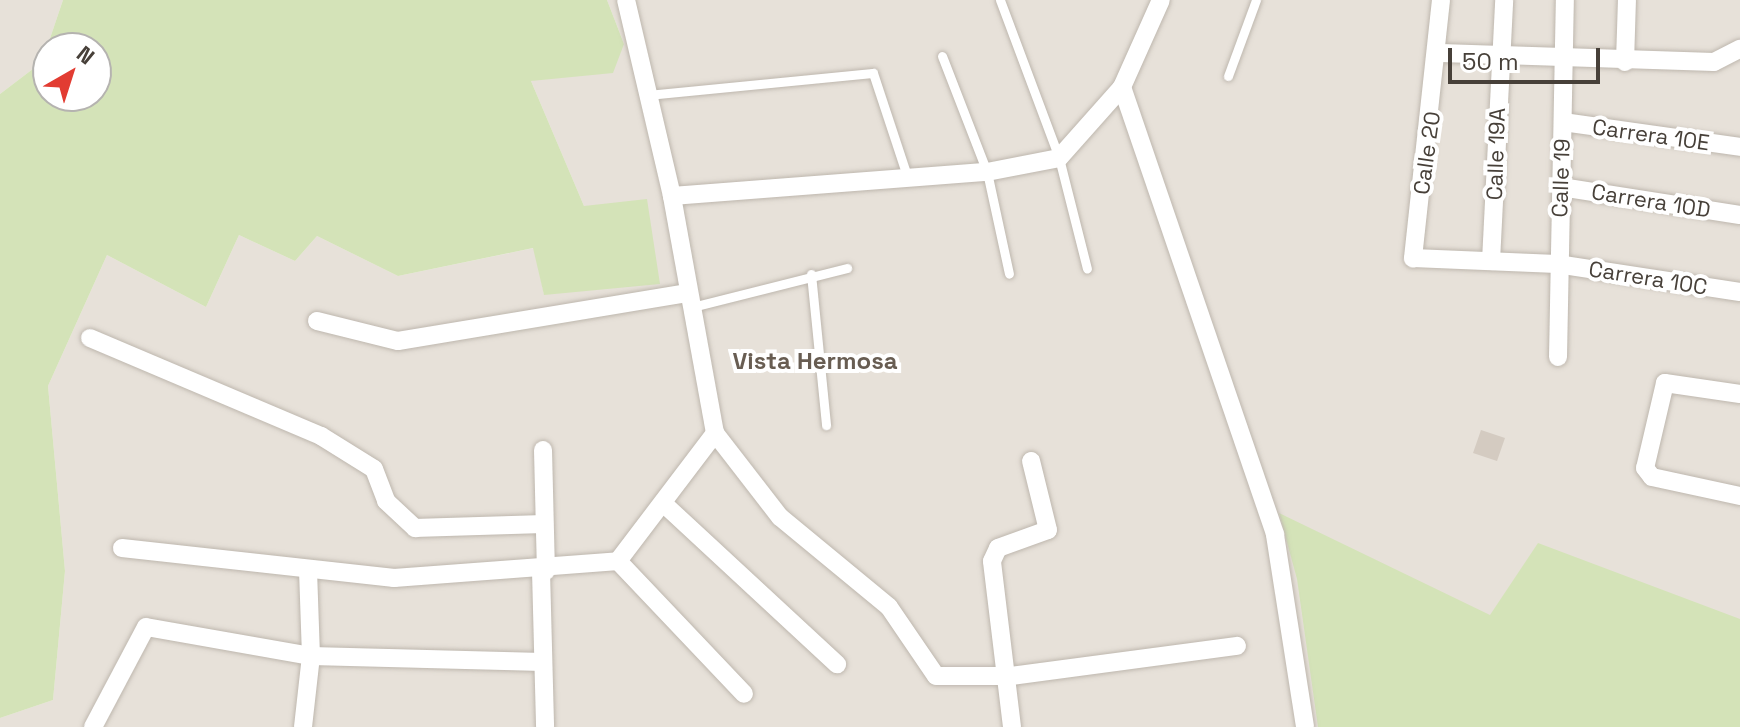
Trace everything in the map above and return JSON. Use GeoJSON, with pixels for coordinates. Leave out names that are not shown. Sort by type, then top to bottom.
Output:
{"type":"FeatureCollection","features":[{"type":"Feature","properties":{"kind":"street"},"geometry":{"type":"LineString","coordinates":[[626,0],[672,196],[715,433],[780,517],[889,607],[927,669],[956,680],[1011,676],[1237,646]]}},
{"type":"Feature","properties":{"kind":"street","name":"Calle 20"},"geometry":{"type":"LineString","coordinates":[[1413,258],[1441,53],[1441,0]]}},
{"type":"Feature","properties":{"kind":"street","name":"Calle 19A"},"geometry":{"type":"LineString","coordinates":[[1491,261],[1504,0]]}},
{"type":"Feature","properties":{"kind":"street","name":"Calle 19"},"geometry":{"type":"LineString","coordinates":[[1558,357],[1557,264],[1565,0]]}},
{"type":"Feature","properties":{"kind":"street"},"geometry":{"type":"LineString","coordinates":[[1625,62],[1627,0]]}},
{"type":"Feature","properties":{"kind":"street"},"geometry":{"type":"LineString","coordinates":[[672,196],[906,173],[987,172],[1059,158],[1122,87],[1155,3]]}},
{"type":"Feature","properties":{"kind":"street"},"geometry":{"type":"LineString","coordinates":[[1441,53],[1564,61],[1714,62],[1740,49]]}},
{"type":"Feature","properties":{"kind":"street"},"geometry":{"type":"LineString","coordinates":[[1122,87],[1275,535],[1305,727]]}},
{"type":"Feature","properties":{"kind":"street","name":"Carrera 10E"},"geometry":{"type":"LineString","coordinates":[[1563,122],[1740,147]]}},
{"type":"Feature","properties":{"kind":"street","name":"Carrera 10D"},"geometry":{"type":"LineString","coordinates":[[1561,187],[1740,215]]}},
{"type":"Feature","properties":{"kind":"street","name":"Carrera 10C"},"geometry":{"type":"LineString","coordinates":[[1413,258],[1557,264],[1740,292]]}},
{"type":"Feature","properties":{"kind":"street"},"geometry":{"type":"LineString","coordinates":[[317,321],[398,341],[690,300]]}},
{"type":"Feature","properties":{"kind":"street"},"geometry":{"type":"LineString","coordinates":[[90,338],[321,436],[374,469],[386,501],[415,528],[543,524]]}},
{"type":"Feature","properties":{"kind":"street"},"geometry":{"type":"LineString","coordinates":[[1740,394],[1665,383],[1645,468],[1652,477],[1740,496]]}},
{"type":"Feature","properties":{"kind":"street"},"geometry":{"type":"LineString","coordinates":[[122,548],[308,571],[394,578],[543,571],[618,561],[715,433]]}},
{"type":"Feature","properties":{"kind":"street"},"geometry":{"type":"LineString","coordinates":[[543,450],[545,727]]}},
{"type":"Feature","properties":{"kind":"street"},"geometry":{"type":"LineString","coordinates":[[1012,727],[1011,676],[992,561],[998,548],[1048,530],[1031,461]]}},
{"type":"Feature","properties":{"kind":"street"},"geometry":{"type":"LineString","coordinates":[[664,504],[837,664]]}},
{"type":"Feature","properties":{"kind":"street"},"geometry":{"type":"LineString","coordinates":[[618,561],[744,694]]}},
{"type":"Feature","properties":{"kind":"street"},"geometry":{"type":"LineString","coordinates":[[303,727],[311,656],[308,571]]}},
{"type":"Feature","properties":{"kind":"street"},"geometry":{"type":"LineString","coordinates":[[93,727],[146,627],[311,656],[543,662]]}},
{"type":"Feature","properties":{"kind":"lane"},"geometry":{"type":"LineString","coordinates":[[1000,0],[1059,158],[1087,269]]}},
{"type":"Feature","properties":{"kind":"lane"},"geometry":{"type":"LineString","coordinates":[[1228,76],[1256,0]]}},
{"type":"Feature","properties":{"kind":"lane"},"geometry":{"type":"LineString","coordinates":[[942,56],[987,172],[1009,274]]}},
{"type":"Feature","properties":{"kind":"lane"},"geometry":{"type":"LineString","coordinates":[[647,95],[873,73],[906,173]]}},
{"type":"Feature","properties":{"kind":"lane"},"geometry":{"type":"LineString","coordinates":[[690,300],[847,268]]}},
{"type":"Feature","properties":{"kind":"lane"},"geometry":{"type":"LineString","coordinates":[[811,274],[826,425]]}},
{"type":"Feature","properties":{"kind":"shaded area"},"geometry":{"type":"Polygon","coordinates":[[[0,0],[63,0],[52,32],[32,32],[32,70],[0,94],[0,0]]]}},
{"type":"Feature","properties":{"kind":"shaded area"},"geometry":{"type":"Polygon","coordinates":[[[607,0],[1740,0],[1740,727],[0,727],[0,718],[53,700],[65,571],[48,386],[107,255],[206,307],[239,235],[295,261],[317,236],[398,276],[534,248],[544,294],[659,283],[584,206],[531,81],[624,44],[607,0]]]}},
{"type":"Feature","properties":{"kind":"green space"},"geometry":{"type":"Polygon","coordinates":[[[63,0],[607,0],[624,44],[613,73],[531,81],[584,206],[647,199],[660,284],[544,295],[533,248],[398,276],[317,236],[295,261],[239,235],[206,307],[107,255],[48,386],[65,571],[53,700],[0,718],[0,94],[32,70],[32,112],[112,112],[112,32],[52,32],[63,0]]]}},
{"type":"Feature","properties":{"kind":"green space"},"geometry":{"type":"Polygon","coordinates":[[[1279,513],[1490,615],[1538,543],[1740,619],[1740,727],[1318,727],[1297,579],[1279,513]]]}},
{"type":"Feature","properties":{"kind":"building"},"geometry":{"type":"Polygon","coordinates":[[[1481,430],[1505,438],[1497,461],[1473,453],[1481,430]]]}},
{"type":"Feature","properties":{"kind":"district","name":"Vista Hermosa"},"geometry":{"type":"Point","coordinates":[815,361]}}]}
